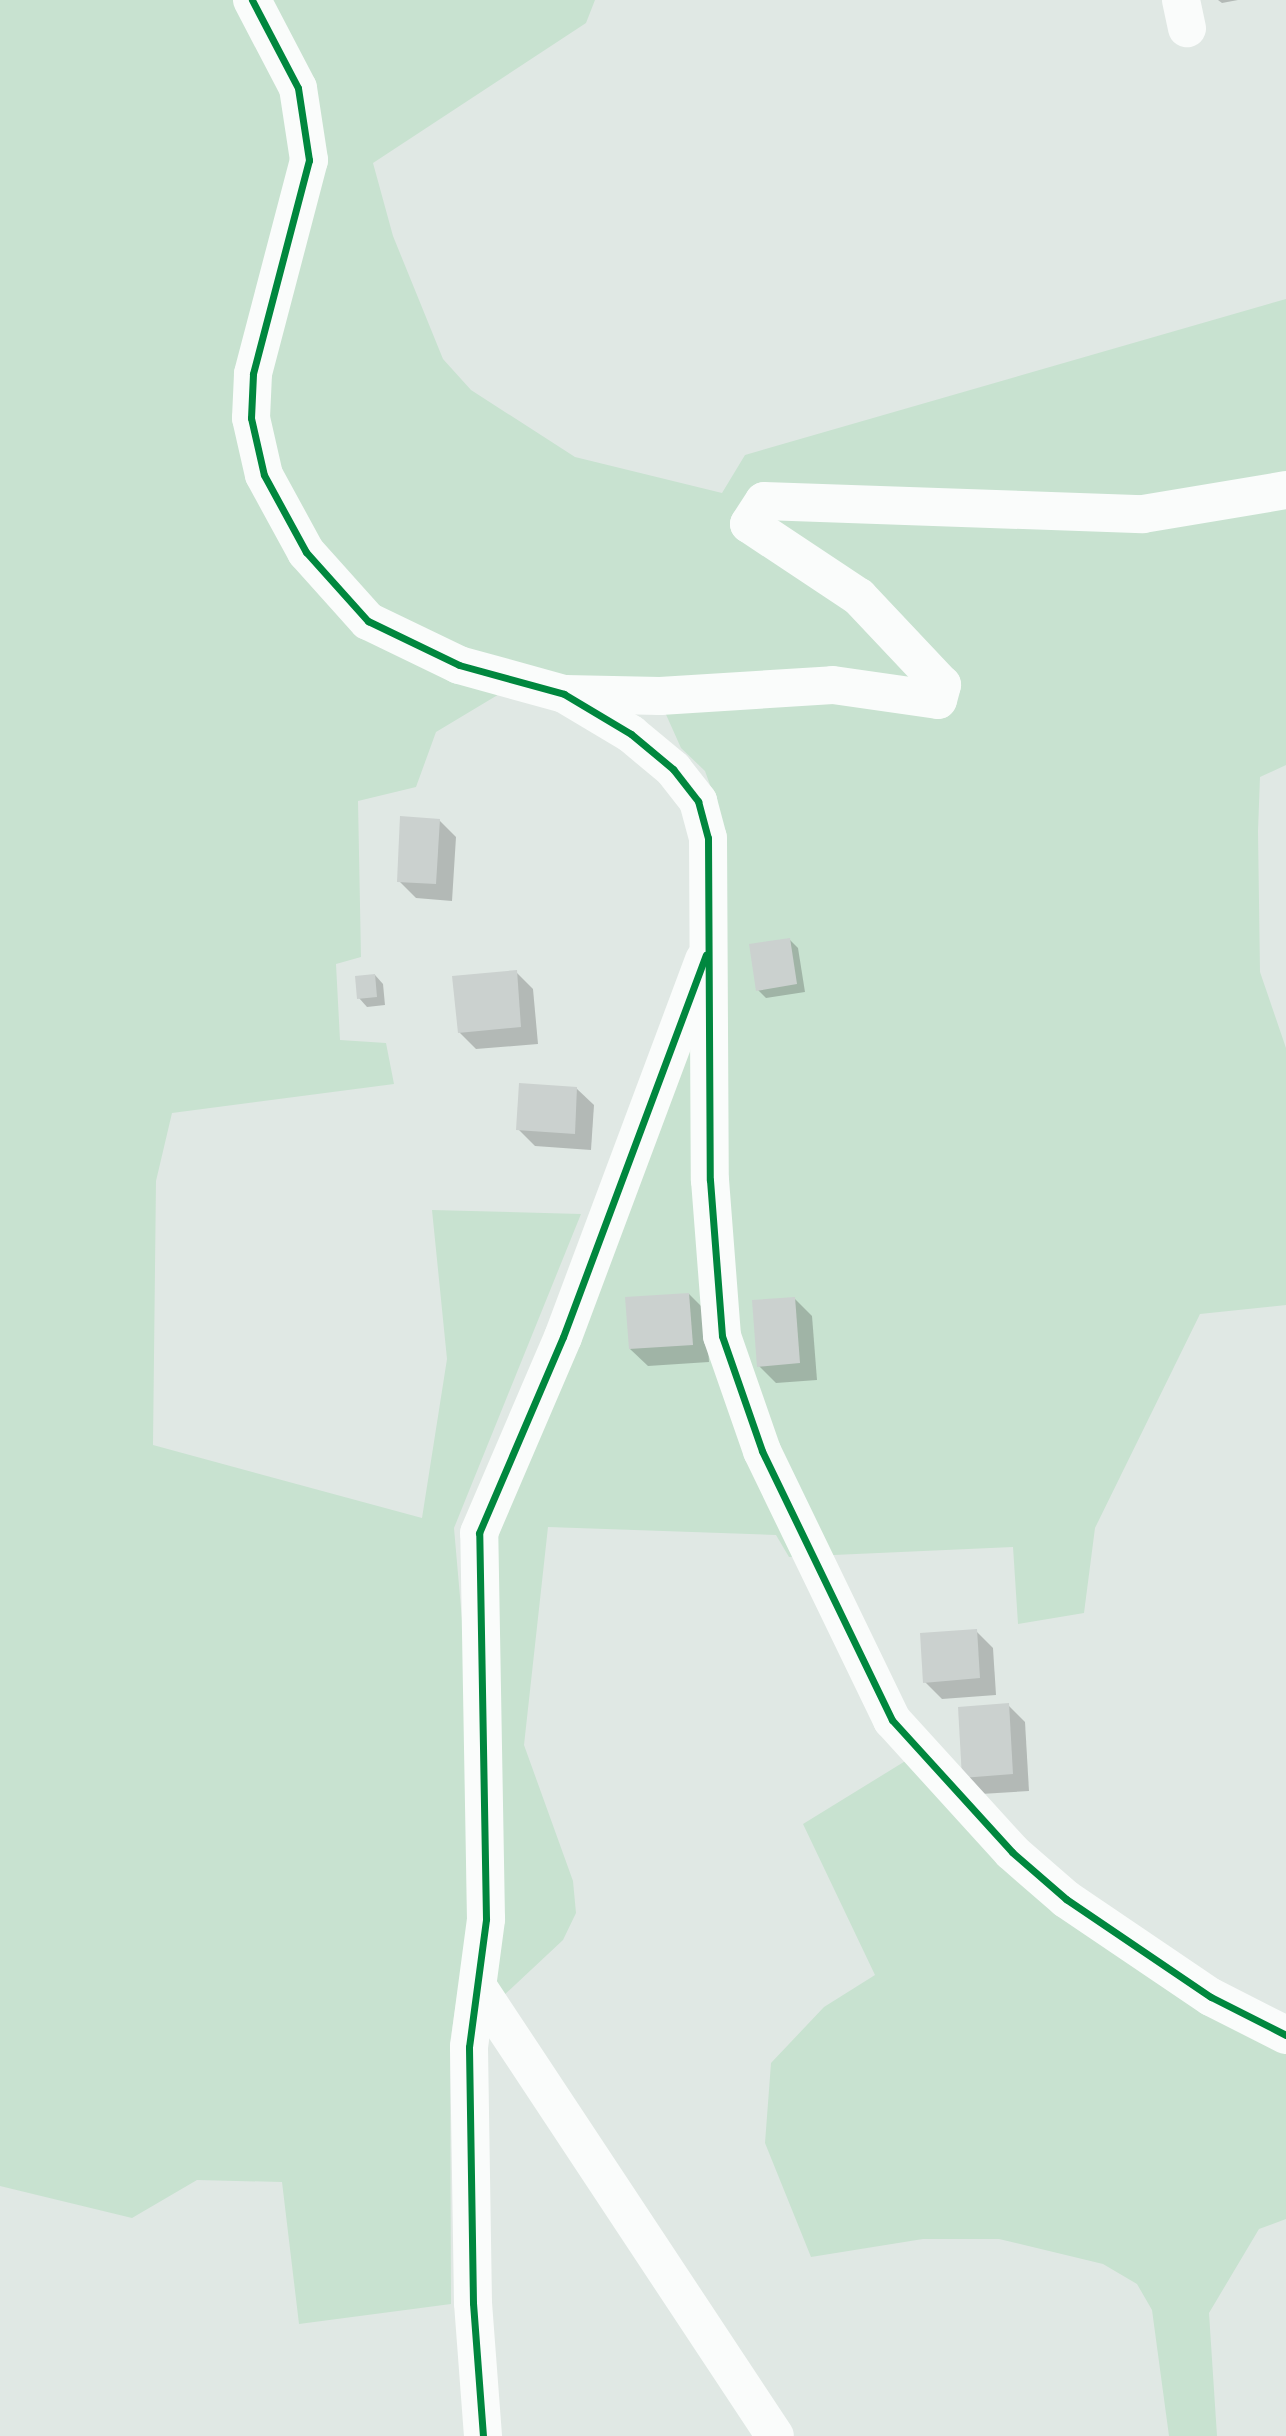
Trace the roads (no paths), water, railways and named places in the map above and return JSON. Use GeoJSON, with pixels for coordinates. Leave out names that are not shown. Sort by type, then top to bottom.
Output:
{"type":"FeatureCollection","features":[{"type":"Feature","properties":{"kind":"street"},"geometry":{"type":"LineString","coordinates":[[252,0],[298,88],[309,160],[253,374],[251,418],[264,475],[306,552],[368,621],[458,665],[564,694],[660,696],[833,685],[938,701],[942,685],[859,597],[749,524],[764,501],[1143,514],[1286,490]]}},
{"type":"Feature","properties":{"kind":"street"},"geometry":{"type":"LineString","coordinates":[[564,694],[631,734],[673,769],[698,801],[708,838],[706,955],[710,1180],[722,1336],[762,1451],[892,1720],[1012,1852],[1066,1899],[1211,1997],[1286,2035]]}},
{"type":"Feature","properties":{"kind":"street"},"geometry":{"type":"LineString","coordinates":[[483,2436],[470,2176],[469,2047],[486,1919],[479,1533],[562,1337],[706,955]]}},
{"type":"Feature","properties":{"kind":"street"},"geometry":{"type":"LineString","coordinates":[[478,1987],[775,2436]]}}]}
